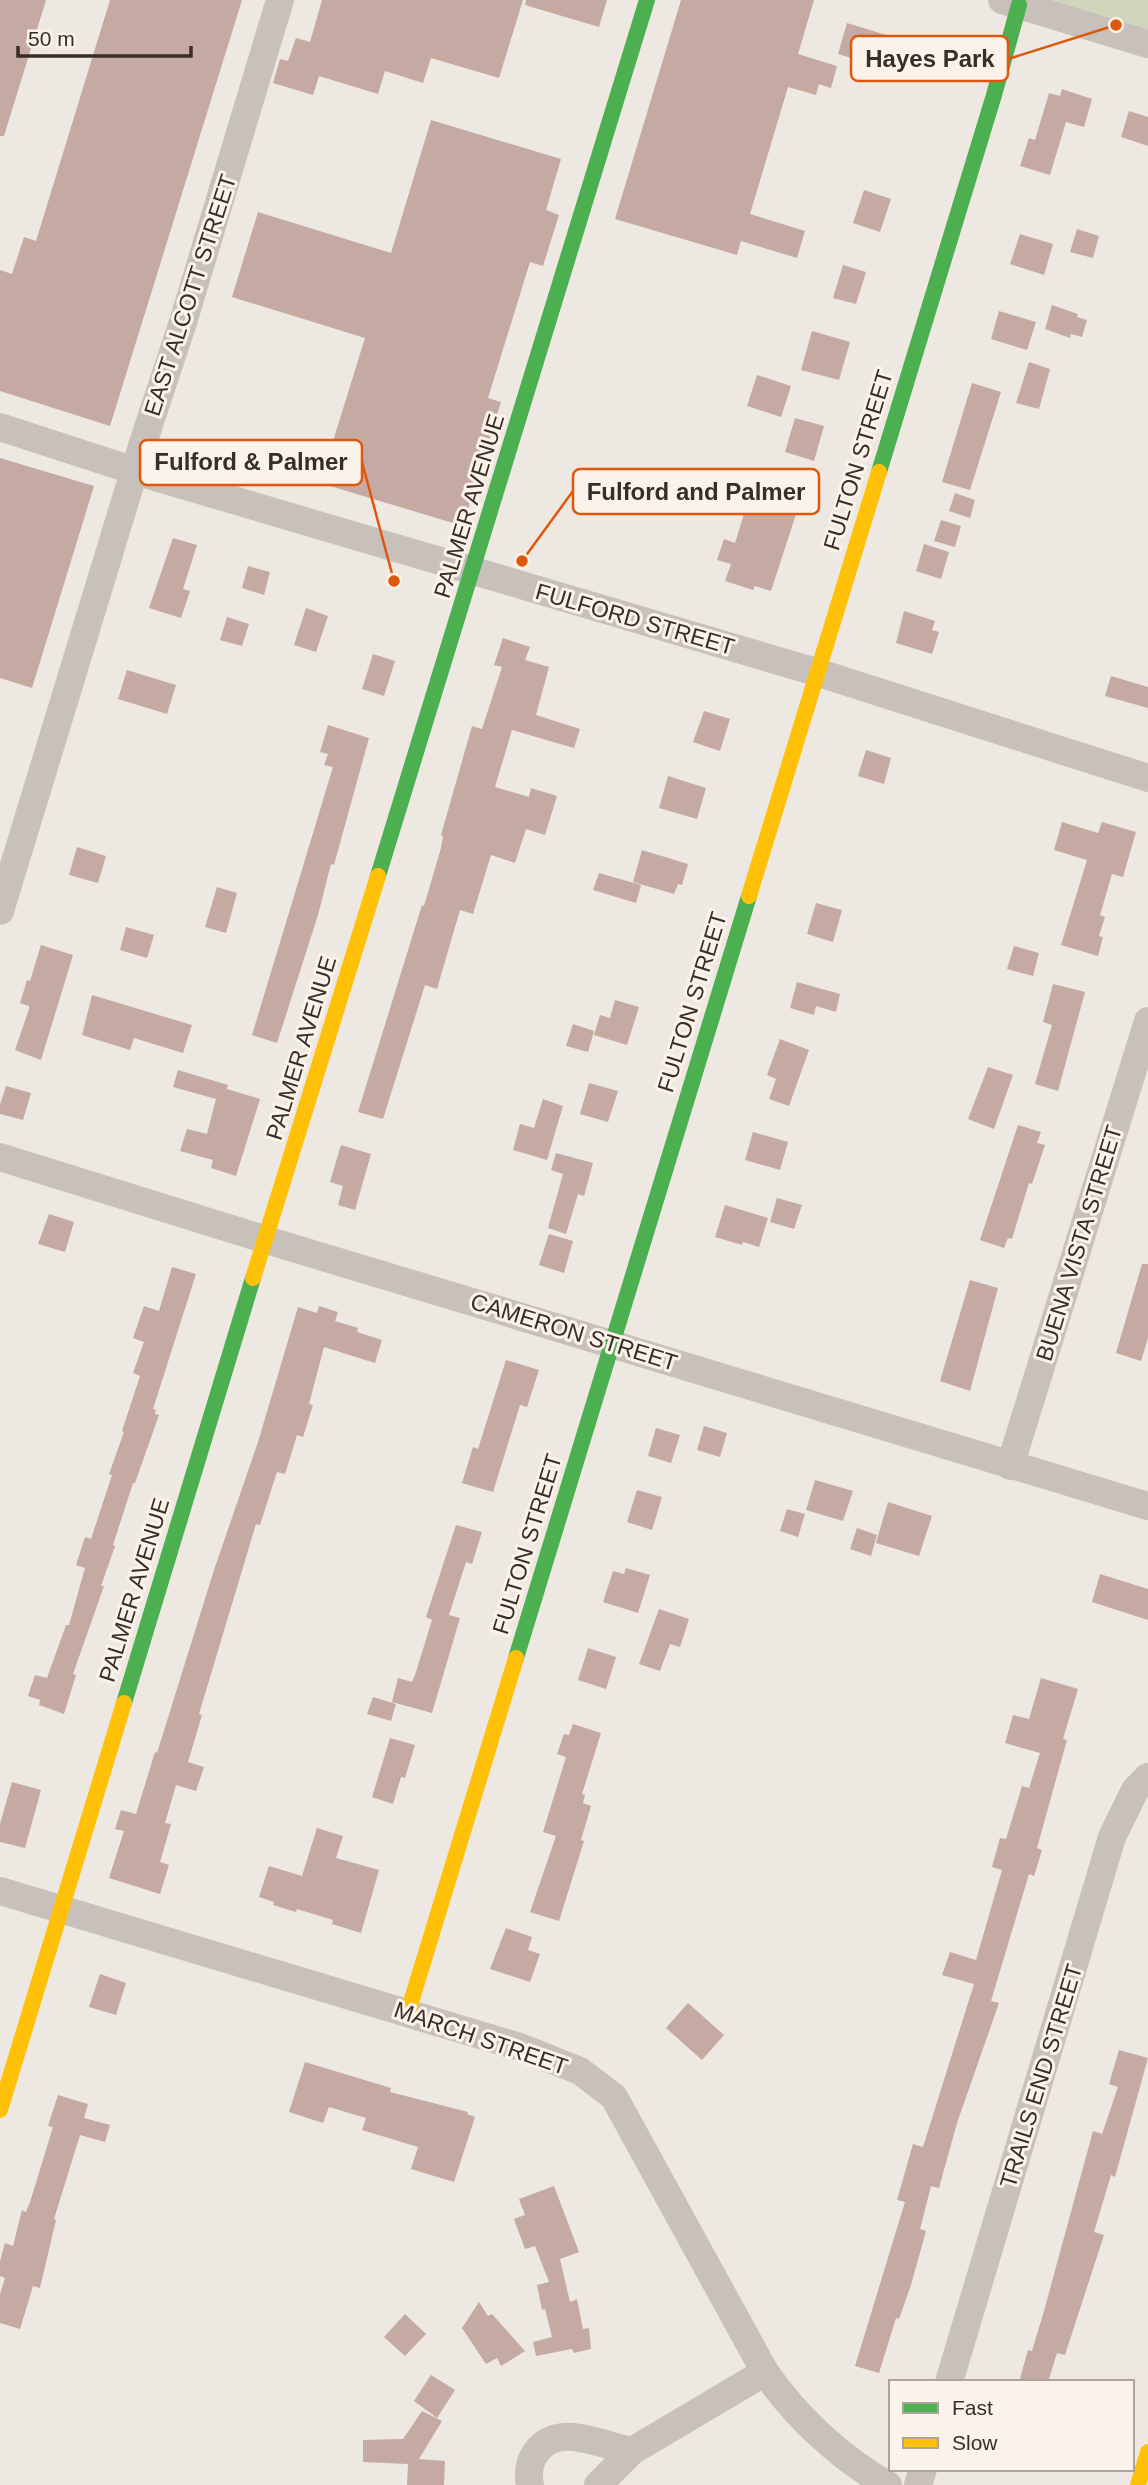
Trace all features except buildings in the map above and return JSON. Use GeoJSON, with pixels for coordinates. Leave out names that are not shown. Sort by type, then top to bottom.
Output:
{"type":"FeatureCollection","features":[{"type":"Feature","properties":{"kind":"street","name":"EAST ALCOTT STREET"},"geometry":{"type":"LineString","coordinates":[[0,911],[280,0]]}},
{"type":"Feature","properties":{"kind":"street","name":"PALMER AVENUE"},"geometry":{"type":"LineString","coordinates":[[0,2110],[646,0]]}},
{"type":"Feature","properties":{"kind":"street"},"geometry":{"type":"LineString","coordinates":[[1011,3],[1148,44]]}},
{"type":"Feature","properties":{"kind":"street","name":"FULTON STREET"},"geometry":{"type":"LineString","coordinates":[[408,2012],[995,95],[1011,3]]}},
{"type":"Feature","properties":{"kind":"street","name":"FULFORD STREET"},"geometry":{"type":"LineString","coordinates":[[0,427],[135,471],[816,673],[1148,778]]}},
{"type":"Feature","properties":{"kind":"street","name":"BUENA VISTA STREET"},"geometry":{"type":"LineString","coordinates":[[1010,1466],[1148,1021]]}},
{"type":"Feature","properties":{"kind":"street","name":"CAMERON STREET"},"geometry":{"type":"LineString","coordinates":[[0,1157],[265,1240],[1148,1506]]}},
{"type":"Feature","properties":{"kind":"street","name":"TRAILS END STREET"},"geometry":{"type":"LineString","coordinates":[[950,2380],[1112,1837],[1135,1790],[1148,1777]]}},
{"type":"Feature","properties":{"kind":"street","name":"MARCH STREET"},"geometry":{"type":"LineString","coordinates":[[0,1891],[408,2012],[520,2047],[580,2071],[614,2097],[765,2372],[793,2409],[815,2430],[871,2476],[888,2485]]}},
{"type":"Feature","properties":{"kind":"street"},"geometry":{"type":"LineString","coordinates":[[598,2485],[632,2451],[765,2372]]}},
{"type":"Feature","properties":{"kind":"street"},"geometry":{"type":"LineString","coordinates":[[530,2485],[527,2472],[534,2453],[548,2442],[570,2437],[632,2451]]}},
{"type":"Feature","properties":{"kind":"street"},"geometry":{"type":"LineString","coordinates":[[1138,2485],[1148,2452]]}},
{"type":"Feature","properties":{"kind":"green space"},"geometry":{"type":"Polygon","coordinates":[[[1002,0],[1148,0],[1148,44],[1002,0]]]}},
{"type":"Feature","properties":{"kind":"traffic: fast"},"geometry":{"type":"LineString","coordinates":[[378,876],[647,0]]}},
{"type":"Feature","properties":{"kind":"traffic: fast"},"geometry":{"type":"LineString","coordinates":[[879,472],[1019,5]]}},
{"type":"Feature","properties":{"kind":"traffic: fast"},"geometry":{"type":"LineString","coordinates":[[516,1658],[749,896]]}},
{"type":"Feature","properties":{"kind":"traffic: fast"},"geometry":{"type":"LineString","coordinates":[[124,1703],[253,1278]]}},
{"type":"Feature","properties":{"kind":"traffic: slow"},"geometry":{"type":"LineString","coordinates":[[749,896],[879,472]]}},
{"type":"Feature","properties":{"kind":"traffic: slow"},"geometry":{"type":"LineString","coordinates":[[253,1278],[378,876]]}},
{"type":"Feature","properties":{"kind":"traffic: slow"},"geometry":{"type":"LineString","coordinates":[[408,2012],[516,1658]]}},
{"type":"Feature","properties":{"kind":"traffic: slow"},"geometry":{"type":"LineString","coordinates":[[0,2110],[124,1703]]}},
{"type":"Feature","properties":{"kind":"traffic: slow"},"geometry":{"type":"LineString","coordinates":[[1138,2485],[1148,2452]]}},
{"type":"Feature","properties":{"kind":"place","name":"Hayes Park"},"geometry":{"type":"Point","coordinates":[1116,25]}},
{"type":"Feature","properties":{"kind":"place","name":"Fulford and Palmer"},"geometry":{"type":"Point","coordinates":[522,561]}},
{"type":"Feature","properties":{"kind":"place","name":"Fulford & Palmer"},"geometry":{"type":"Point","coordinates":[394,581]}}]}
